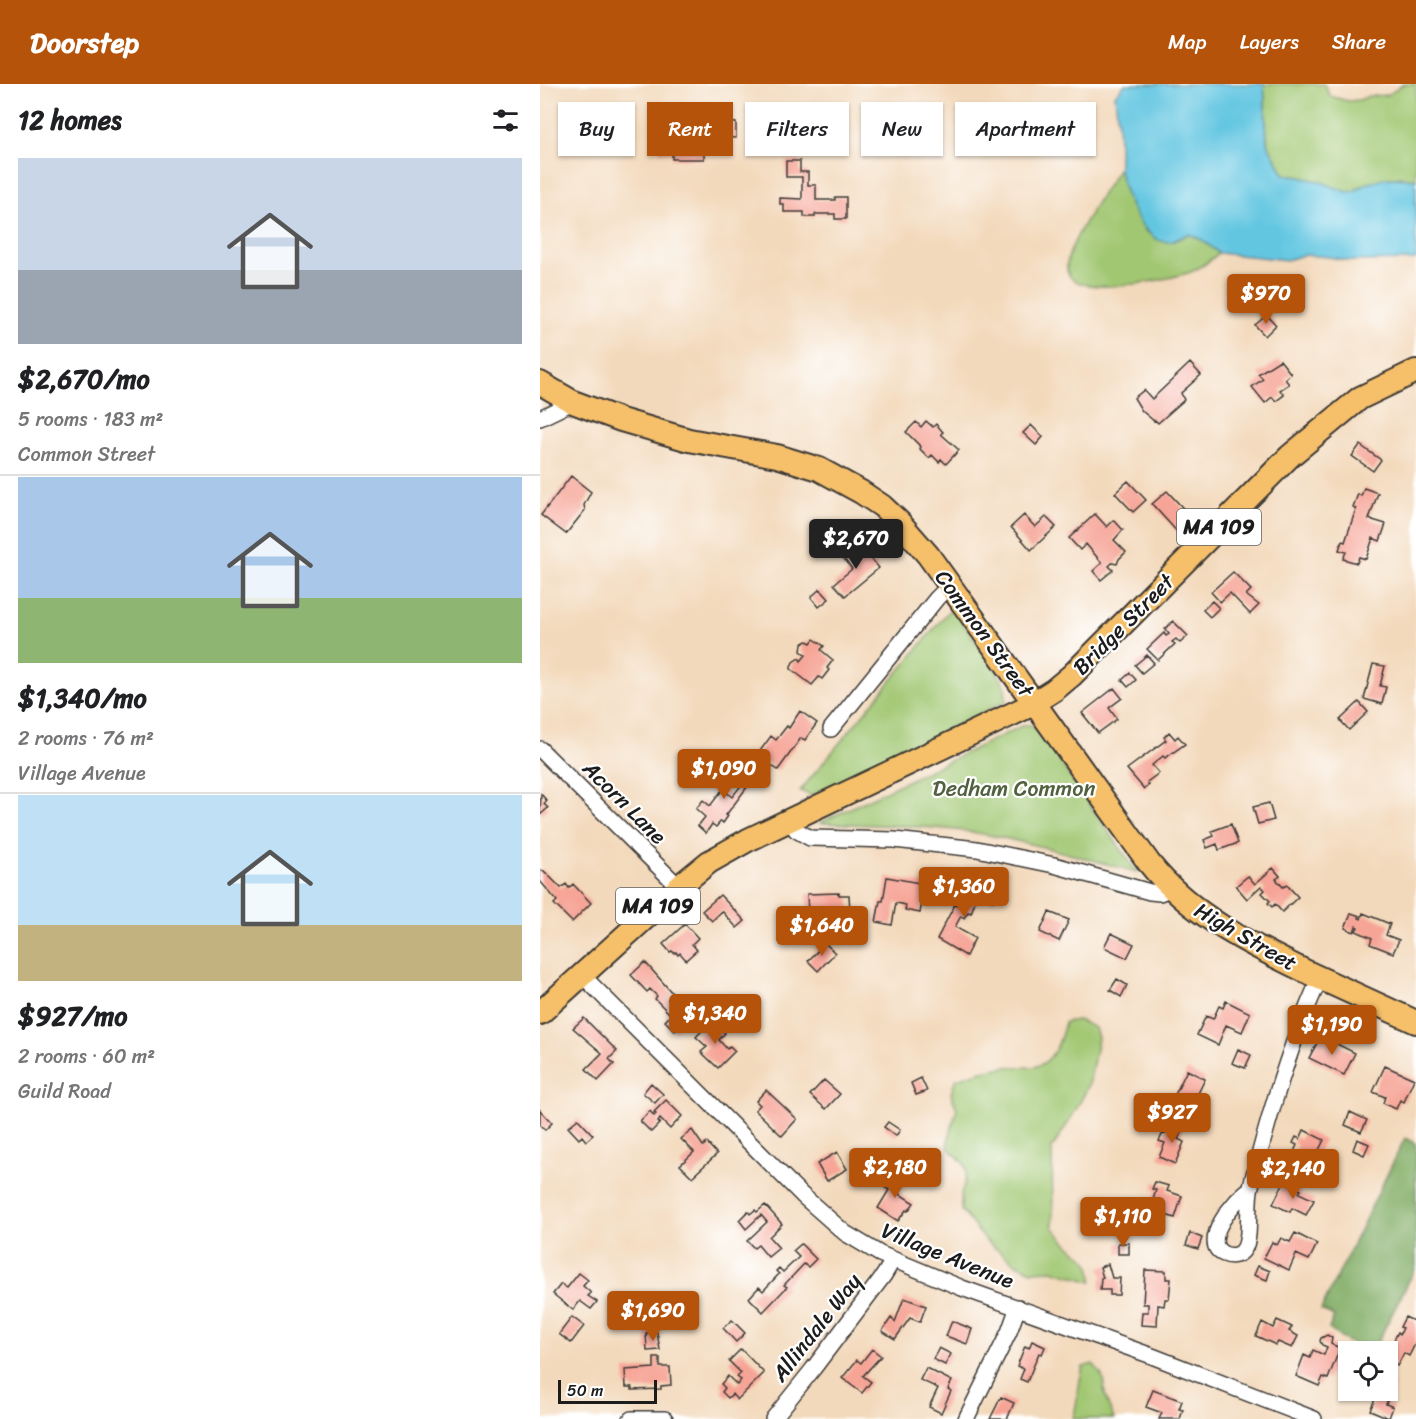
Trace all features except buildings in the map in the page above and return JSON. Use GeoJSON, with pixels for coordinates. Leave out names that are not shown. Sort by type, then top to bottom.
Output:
{"type":"FeatureCollection","features":[{"type":"Feature","properties":{"kind":"main road","name":"Bridge Street"},"geometry":{"type":"LineString","coordinates":[[791,820],[1035,702],[1054,690],[1072,675],[1316,432],[1360,398],[1416,371]]}},
{"type":"Feature","properties":{"kind":"main road","name":"Common Street"},"geometry":{"type":"LineString","coordinates":[[540,382],[573,402],[621,420],[689,440],[777,456],[829,474],[861,492],[891,514],[923,549],[950,585],[1149,863],[1171,888]]}},
{"type":"Feature","properties":{"kind":"main road","name":"MA 109"},"geometry":{"type":"LineString","coordinates":[[540,1013],[679,887],[718,857],[791,820]]}},
{"type":"Feature","properties":{"kind":"main road","name":"High Street"},"geometry":{"type":"LineString","coordinates":[[1171,888],[1200,912],[1236,936],[1416,1022]]}},
{"type":"Feature","properties":{"kind":"street"},"geometry":{"type":"LineString","coordinates":[[540,418],[573,402]]}},
{"type":"Feature","properties":{"kind":"street"},"geometry":{"type":"LineString","coordinates":[[831,729],[950,585]]}},
{"type":"Feature","properties":{"kind":"street","name":"Acorn Lane"},"geometry":{"type":"LineString","coordinates":[[540,749],[679,887]]}},
{"type":"Feature","properties":{"kind":"street","name":"High Street"},"geometry":{"type":"LineString","coordinates":[[791,820],[796,830],[810,838],[894,840],[955,846],[1037,861],[1150,892],[1160,892],[1171,888]]}},
{"type":"Feature","properties":{"kind":"street","name":"Village Avenue"},"geometry":{"type":"LineString","coordinates":[[582,975],[826,1217],[862,1245],[962,1288],[1314,1419]]}},
{"type":"Feature","properties":{"kind":"street"},"geometry":{"type":"LineString","coordinates":[[1250,1189],[1276,1099],[1304,1015],[1320,978]]}},
{"type":"Feature","properties":{"kind":"street","name":"Allindale Way"},"geometry":{"type":"LineString","coordinates":[[773,1419],[820,1360],[893,1260]]}},
{"type":"Feature","properties":{"kind":"street"},"geometry":{"type":"LineString","coordinates":[[966,1419],[1004,1342],[1018,1307]]}},
{"type":"Feature","properties":{"kind":"street"},"geometry":{"type":"LineString","coordinates":[[631,1419],[665,1419]]}},
{"type":"Feature","properties":{"kind":"green space"},"geometry":{"type":"Polygon","coordinates":[[[1264,84],[1324,84],[1330,96],[1348,101],[1369,96],[1388,95],[1403,84],[1416,84],[1416,179],[1400,177],[1366,184],[1347,192],[1318,181],[1284,174],[1267,143],[1264,84]]]}},
{"type":"Feature","properties":{"kind":"green space"},"geometry":{"type":"Polygon","coordinates":[[[1119,168],[1126,196],[1146,232],[1173,241],[1189,233],[1219,253],[1192,271],[1142,283],[1102,286],[1085,284],[1073,279],[1067,270],[1072,248],[1119,168]]]}},
{"type":"Feature","properties":{"kind":"green space","name":"Dedham Common"},"geometry":{"type":"Polygon","coordinates":[[[952,607],[1002,680],[1005,686],[1006,701],[812,796],[800,791],[952,607]]]}},
{"type":"Feature","properties":{"kind":"green space","name":"Dedham Common"},"geometry":{"type":"Polygon","coordinates":[[[1024,725],[1036,728],[1137,872],[1034,845],[971,832],[819,823],[1024,725]]]}},
{"type":"Feature","properties":{"kind":"green space"},"geometry":{"type":"Polygon","coordinates":[[[1078,1020],[1095,1028],[1098,1038],[1089,1085],[1052,1148],[1053,1227],[1087,1261],[1091,1269],[1092,1282],[1052,1270],[1032,1271],[1017,1264],[986,1241],[961,1210],[961,1194],[966,1170],[963,1162],[949,1149],[948,1141],[957,1109],[951,1094],[955,1080],[992,1069],[1041,1065],[1056,1049],[1065,1022],[1078,1020]]]}},
{"type":"Feature","properties":{"kind":"green space"},"geometry":{"type":"Polygon","coordinates":[[[1405,1138],[1416,1144],[1416,1267],[1378,1341],[1347,1341],[1329,1329],[1334,1316],[1321,1310],[1405,1138]]]}},
{"type":"Feature","properties":{"kind":"green space"},"geometry":{"type":"Polygon","coordinates":[[[1093,1364],[1103,1378],[1106,1398],[1114,1419],[1073,1419],[1083,1367],[1093,1364]]]}},
{"type":"Feature","properties":{"kind":"water"},"geometry":{"type":"Polygon","coordinates":[[[1125,84],[1264,84],[1267,143],[1284,174],[1318,181],[1347,192],[1387,178],[1416,179],[1416,260],[1349,261],[1303,255],[1288,260],[1219,253],[1202,240],[1189,234],[1171,242],[1159,240],[1150,234],[1135,214],[1121,178],[1115,95],[1125,84]]]}}]}
